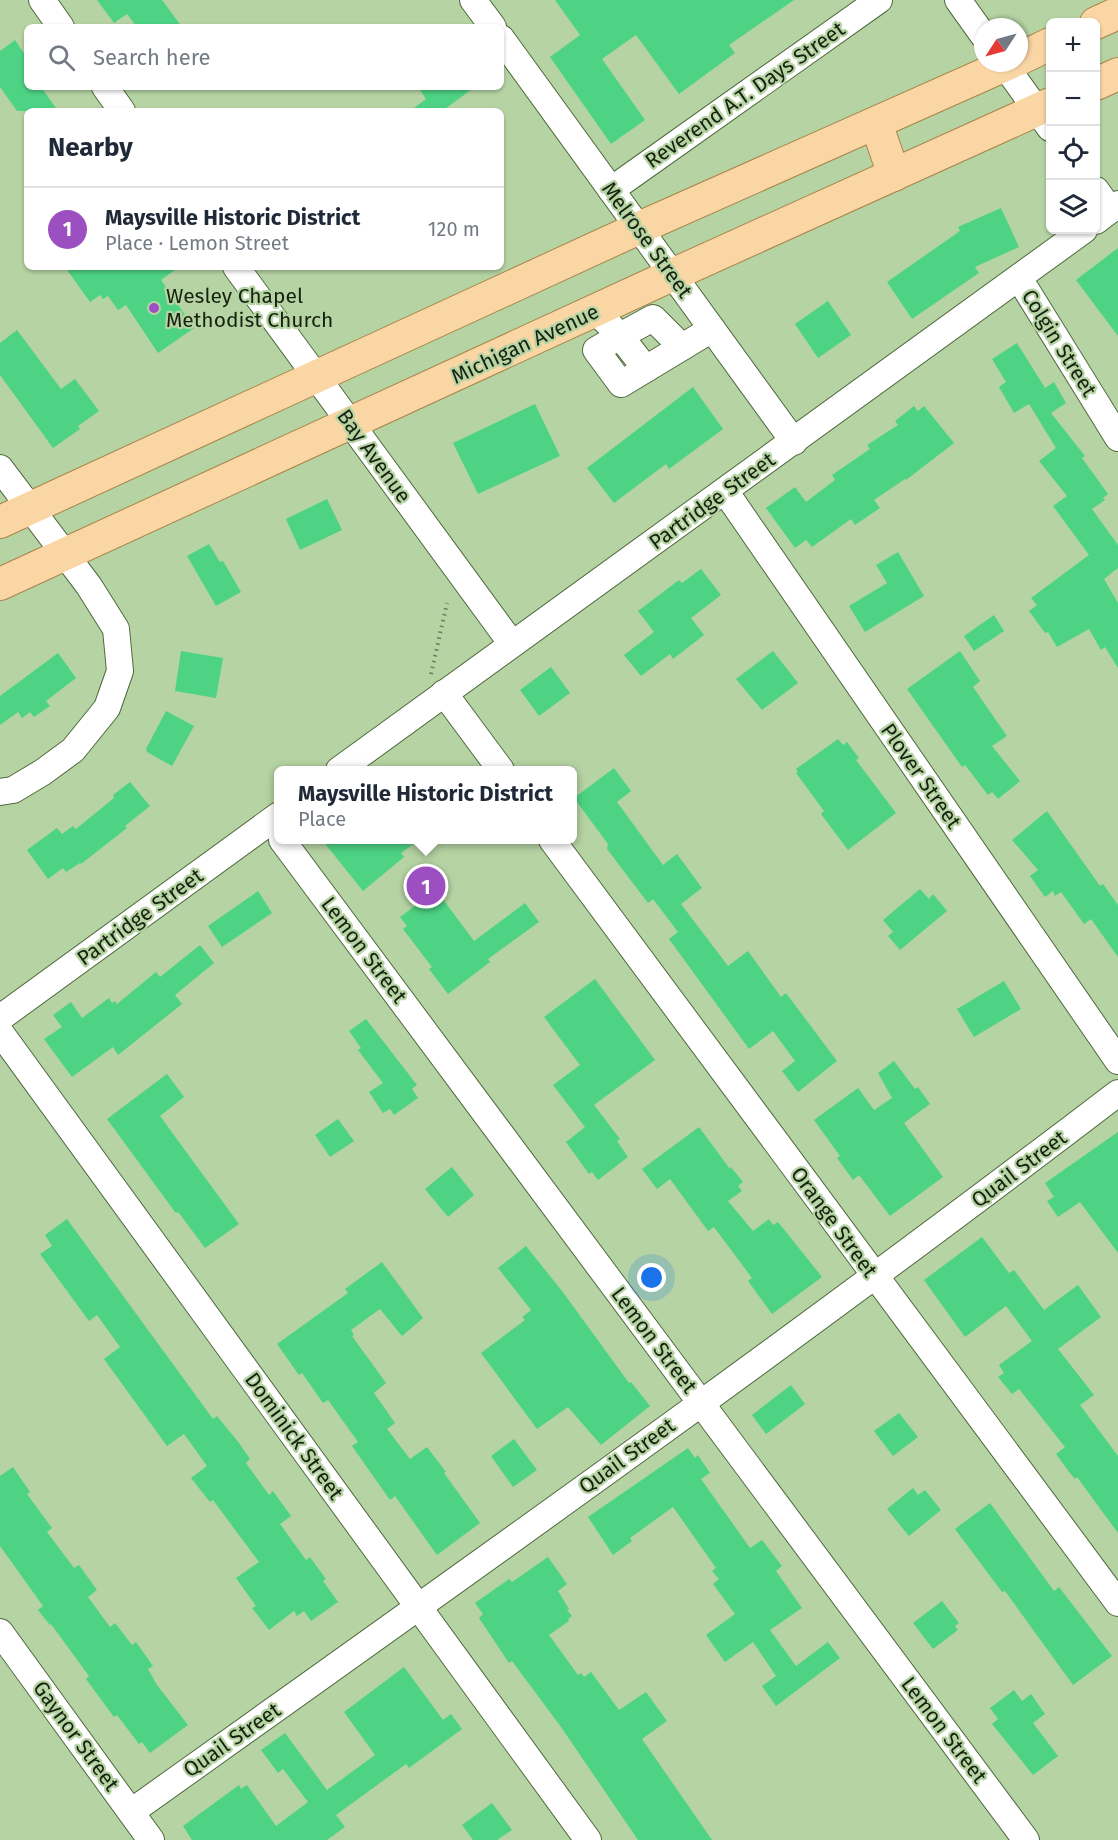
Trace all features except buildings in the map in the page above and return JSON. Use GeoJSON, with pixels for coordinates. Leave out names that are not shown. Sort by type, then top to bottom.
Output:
{"type":"FeatureCollection","features":[{"type":"Feature","properties":{"kind":"main road"},"geometry":{"type":"LineString","coordinates":[[1100,21],[1118,13]]}},
{"type":"Feature","properties":{"kind":"main road"},"geometry":{"type":"LineString","coordinates":[[1028,54],[1046,46]]}},
{"type":"Feature","properties":{"kind":"main road"},"geometry":{"type":"LineString","coordinates":[[0,522],[639,228],[989,72]]}},
{"type":"Feature","properties":{"kind":"main road"},"geometry":{"type":"LineString","coordinates":[[1100,82],[1118,74]]}},
{"type":"Feature","properties":{"kind":"main road","name":"Michigan Avenue"},"geometry":{"type":"LineString","coordinates":[[0,585],[672,275],[894,176],[1046,114]]}},
{"type":"Feature","properties":{"kind":"main road"},"geometry":{"type":"LineString","coordinates":[[876,123],[894,176]]}},
{"type":"Feature","properties":{"kind":"street"},"geometry":{"type":"LineString","coordinates":[[42,0],[59,24]]}},
{"type":"Feature","properties":{"kind":"street"},"geometry":{"type":"LineString","coordinates":[[473,0],[491,24]]}},
{"type":"Feature","properties":{"kind":"street","name":"Reverend A.T. Days Street"},"geometry":{"type":"LineString","coordinates":[[611,190],[879,0]]}},
{"type":"Feature","properties":{"kind":"street"},"geometry":{"type":"LineString","coordinates":[[958,0],[974,22]]}},
{"type":"Feature","properties":{"kind":"street","name":"Melrose Street"},"geometry":{"type":"LineString","coordinates":[[504,42],[794,442]]}},
{"type":"Feature","properties":{"kind":"street"},"geometry":{"type":"LineString","coordinates":[[1016,72],[1046,114]]}},
{"type":"Feature","properties":{"kind":"street"},"geometry":{"type":"LineString","coordinates":[[107,90],[120,108]]}},
{"type":"Feature","properties":{"kind":"street","name":"Partridge Street"},"geometry":{"type":"LineString","coordinates":[[345,766],[437,687],[512,644],[1079,234]]}},
{"type":"Feature","properties":{"kind":"street","name":"Bay Avenue"},"geometry":{"type":"LineString","coordinates":[[238,270],[512,644]]}},
{"type":"Feature","properties":{"kind":"street","name":"Colgin Street"},"geometry":{"type":"LineString","coordinates":[[1019,278],[1118,438]]}},
{"type":"Feature","properties":{"kind":"street"},"geometry":{"type":"LineString","coordinates":[[596,311],[620,336]]}},
{"type":"Feature","properties":{"kind":"street"},"geometry":{"type":"LineString","coordinates":[[682,347],[653,318],[596,350],[621,384],[712,329]]}},
{"type":"Feature","properties":{"kind":"street"},"geometry":{"type":"LineString","coordinates":[[0,468],[89,586],[116,629],[120,671],[107,708],[73,750],[13,790],[0,792]]}},
{"type":"Feature","properties":{"kind":"street","name":"Plover Street"},"geometry":{"type":"LineString","coordinates":[[725,491],[1118,1061]]}},
{"type":"Feature","properties":{"kind":"street"},"geometry":{"type":"LineString","coordinates":[[437,687],[497,766]]}},
{"type":"Feature","properties":{"kind":"street","name":"Partridge Street"},"geometry":{"type":"LineString","coordinates":[[0,1018],[274,830]]}},
{"type":"Feature","properties":{"kind":"street","name":"Lemon Street"},"geometry":{"type":"LineString","coordinates":[[289,844],[1026,1840]]}},
{"type":"Feature","properties":{"kind":"street","name":"Orange Street"},"geometry":{"type":"LineString","coordinates":[[555,844],[1118,1603]]}},
{"type":"Feature","properties":{"kind":"street","name":"Dominick Street"},"geometry":{"type":"LineString","coordinates":[[0,1032],[588,1840]]}},
{"type":"Feature","properties":{"kind":"street","name":"Quail Street"},"geometry":{"type":"LineString","coordinates":[[131,1812],[418,1607],[962,1212],[1118,1093]]}},
{"type":"Feature","properties":{"kind":"street","name":"Gaynor Street"},"geometry":{"type":"LineString","coordinates":[[0,1632],[151,1840]]}},
{"type":"Feature","properties":{"kind":"path"},"geometry":{"type":"LineString","coordinates":[[437,687],[447,603]]}},
{"type":"Feature","properties":{"kind":"place","name":"Wesley Chapel Methodist Church"},"geometry":{"type":"Point","coordinates":[154,308]}},
{"type":"Feature","properties":{"kind":"place","name":"Maysville Historic District"},"geometry":{"type":"Point","coordinates":[426,886]}}]}
